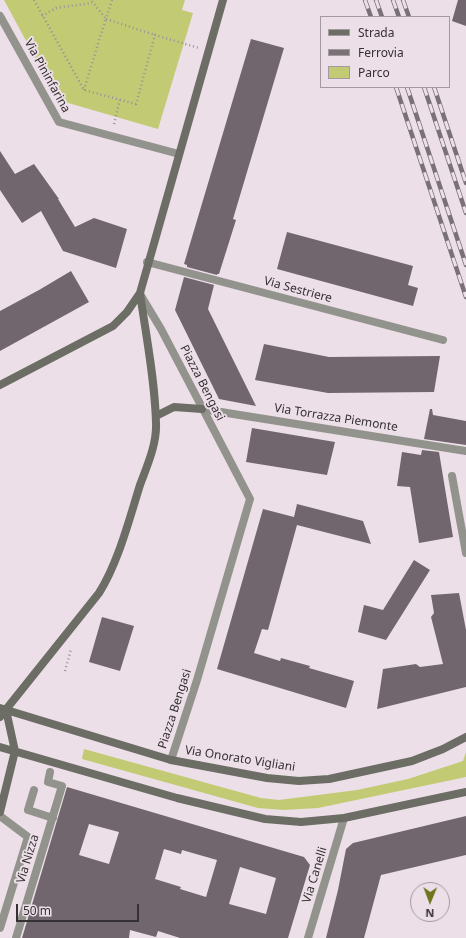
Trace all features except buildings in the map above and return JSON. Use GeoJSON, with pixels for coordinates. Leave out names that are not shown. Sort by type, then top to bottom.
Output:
{"type":"FeatureCollection","features":[{"type":"Feature","properties":{"kind":"main road"},"geometry":{"type":"LineString","coordinates":[[0,717],[3,709],[99,593],[109,578],[153,448],[157,425],[152,370],[140,293],[147,262],[223,0]]}},
{"type":"Feature","properties":{"kind":"main road"},"geometry":{"type":"LineString","coordinates":[[0,385],[113,326],[127,312],[140,293]]}},
{"type":"Feature","properties":{"kind":"main road"},"geometry":{"type":"LineString","coordinates":[[156,416],[174,407],[202,409]]}},
{"type":"Feature","properties":{"kind":"main road"},"geometry":{"type":"LineString","coordinates":[[0,812],[15,751],[3,709]]}},
{"type":"Feature","properties":{"kind":"main road","name":"Piazza Bengasi"},"geometry":{"type":"LineString","coordinates":[[3,709],[171,760]]}},
{"type":"Feature","properties":{"kind":"main road","name":"Via Onorato Vigliani"},"geometry":{"type":"LineString","coordinates":[[171,760],[267,778],[299,781],[322,779],[412,761],[443,749],[466,737]]}},
{"type":"Feature","properties":{"kind":"main road"},"geometry":{"type":"LineString","coordinates":[[0,747],[177,798],[264,819],[301,822],[344,818],[466,792]]}},
{"type":"Feature","properties":{"kind":"street","name":"Via Pininfarina"},"geometry":{"type":"LineString","coordinates":[[0,16],[59,122],[110,137],[179,154]]}},
{"type":"Feature","properties":{"kind":"street","name":"Via Sestriere"},"geometry":{"type":"LineString","coordinates":[[147,262],[443,340]]}},
{"type":"Feature","properties":{"kind":"street","name":"Piazza Bengasi"},"geometry":{"type":"LineString","coordinates":[[140,293],[161,329],[250,499],[199,673],[171,760]]}},
{"type":"Feature","properties":{"kind":"street","name":"Via Torrazza Piemonte"},"geometry":{"type":"LineString","coordinates":[[202,409],[466,451]]}},
{"type":"Feature","properties":{"kind":"street"},"geometry":{"type":"LineString","coordinates":[[452,476],[466,552]]}},
{"type":"Feature","properties":{"kind":"street","name":"Via Nizza"},"geometry":{"type":"LineString","coordinates":[[16,938],[62,786],[48,782],[50,772]]}},
{"type":"Feature","properties":{"kind":"street"},"geometry":{"type":"LineString","coordinates":[[34,790],[28,810],[53,818]]}},
{"type":"Feature","properties":{"kind":"street","name":"Via Nizza"},"geometry":{"type":"LineString","coordinates":[[0,816],[28,838],[0,928]]}},
{"type":"Feature","properties":{"kind":"street","name":"Via Canelli"},"geometry":{"type":"LineString","coordinates":[[308,938],[344,818]]}},
{"type":"Feature","properties":{"kind":"path"},"geometry":{"type":"LineString","coordinates":[[34,0],[84,90],[136,104],[155,35]]}},
{"type":"Feature","properties":{"kind":"path"},"geometry":{"type":"LineString","coordinates":[[84,90],[112,0]]}},
{"type":"Feature","properties":{"kind":"path"},"geometry":{"type":"LineString","coordinates":[[42,16],[56,8],[91,1],[106,19],[209,51]]}},
{"type":"Feature","properties":{"kind":"path"},"geometry":{"type":"LineString","coordinates":[[110,137],[120,99]]}},
{"type":"Feature","properties":{"kind":"path"},"geometry":{"type":"LineString","coordinates":[[65,671],[71,648]]}},
{"type":"Feature","properties":{"kind":"green space"},"geometry":{"type":"Polygon","coordinates":[[[4,0],[185,0],[182,10],[193,13],[158,129],[58,100],[4,0]]]}},
{"type":"Feature","properties":{"kind":"green space"},"geometry":{"type":"Polygon","coordinates":[[[84,749],[261,798],[279,800],[357,790],[408,779],[463,761],[466,752],[466,777],[318,808],[284,810],[258,808],[82,759],[84,749]]]}},
{"type":"Feature","properties":{"kind":"railway"},"geometry":{"type":"LineString","coordinates":[[365,0],[371,16]]}},
{"type":"Feature","properties":{"kind":"railway"},"geometry":{"type":"LineString","coordinates":[[376,0],[382,16]]}},
{"type":"Feature","properties":{"kind":"railway"},"geometry":{"type":"LineString","coordinates":[[393,0],[399,16]]}},
{"type":"Feature","properties":{"kind":"railway"},"geometry":{"type":"LineString","coordinates":[[403,0],[409,16]]}},
{"type":"Feature","properties":{"kind":"railway"},"geometry":{"type":"LineString","coordinates":[[396,88],[466,297]]}},
{"type":"Feature","properties":{"kind":"railway"},"geometry":{"type":"LineString","coordinates":[[407,88],[466,265]]}},
{"type":"Feature","properties":{"kind":"railway"},"geometry":{"type":"LineString","coordinates":[[424,88],[466,213]]}},
{"type":"Feature","properties":{"kind":"railway"},"geometry":{"type":"LineString","coordinates":[[434,88],[466,183]]}}]}
